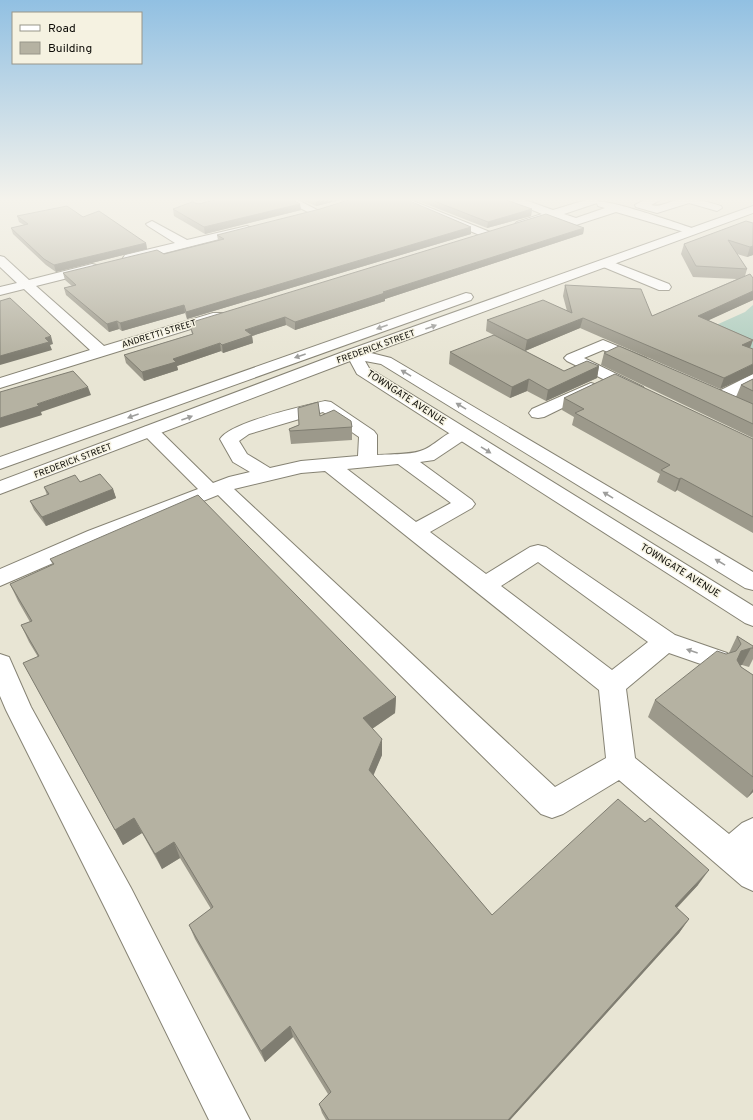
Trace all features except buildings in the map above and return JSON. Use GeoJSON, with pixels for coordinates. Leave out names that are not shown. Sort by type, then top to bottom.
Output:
{"type":"FeatureCollection","features":[{"type":"Feature","properties":{"kind":"main road"},"geometry":{"type":"LineString","coordinates":[[117,261],[157,251]]}},
{"type":"Feature","properties":{"kind":"main road"},"geometry":{"type":"LineString","coordinates":[[615,251],[602,257],[601,260],[664,287]]}},
{"type":"Feature","properties":{"kind":"main road","name":"FREDERICK STREET"},"geometry":{"type":"LineString","coordinates":[[0,488],[354,354],[637,251]]}},
{"type":"Feature","properties":{"kind":"main road"},"geometry":{"type":"LineString","coordinates":[[0,260],[101,352]]}},
{"type":"Feature","properties":{"kind":"main road"},"geometry":{"type":"LineString","coordinates":[[0,291],[102,265]]}},
{"type":"Feature","properties":{"kind":"main road","name":"FREDERICK STREET"},"geometry":{"type":"LineString","coordinates":[[0,463],[478,293]]}},
{"type":"Feature","properties":{"kind":"main road","name":"ANDRETTI STREET"},"geometry":{"type":"LineString","coordinates":[[0,383],[229,312]]}},
{"type":"Feature","properties":{"kind":"main road"},"geometry":{"type":"LineString","coordinates":[[337,344],[354,354]]}},
{"type":"Feature","properties":{"kind":"main road"},"geometry":{"type":"LineString","coordinates":[[654,398],[572,358],[603,344],[658,369]]}},
{"type":"Feature","properties":{"kind":"main road","name":"TOWNGATE AVENUE"},"geometry":{"type":"LineString","coordinates":[[354,354],[363,371],[753,617]]}},
{"type":"Feature","properties":{"kind":"main road","name":"TOWNGATE AVENUE"},"geometry":{"type":"LineString","coordinates":[[354,354],[386,361],[753,582]]}},
{"type":"Feature","properties":{"kind":"main road"},"geometry":{"type":"LineString","coordinates":[[538,414],[612,378]]}},
{"type":"Feature","properties":{"kind":"main road"},"geometry":{"type":"LineString","coordinates":[[740,406],[714,394],[753,379]]}},
{"type":"Feature","properties":{"kind":"main road"},"geometry":{"type":"LineString","coordinates":[[267,474],[240,458],[229,439],[243,430],[325,406],[368,435],[367,461]]}},
{"type":"Feature","properties":{"kind":"main road"},"geometry":{"type":"LineString","coordinates":[[150,431],[201,480],[215,489],[552,804],[621,764]]}},
{"type":"Feature","properties":{"kind":"main road"},"geometry":{"type":"LineString","coordinates":[[0,578],[96,536],[236,481],[301,467],[427,456],[461,434]]}},
{"type":"Feature","properties":{"kind":"main road"},"geometry":{"type":"LineString","coordinates":[[402,458],[465,504],[415,531]]}},
{"type":"Feature","properties":{"kind":"main road"},"geometry":{"type":"LineString","coordinates":[[330,465],[612,685],[621,764],[753,875]]}},
{"type":"Feature","properties":{"kind":"main road"},"geometry":{"type":"LineString","coordinates":[[576,506],[607,512],[736,589],[753,592]]}},
{"type":"Feature","properties":{"kind":"main road"},"geometry":{"type":"LineString","coordinates":[[484,585],[538,552],[666,642],[718,660]]}},
{"type":"Feature","properties":{"kind":"main road"},"geometry":{"type":"LineString","coordinates":[[612,685],[666,642]]}},
{"type":"Feature","properties":{"kind":"main road"},"geometry":{"type":"LineString","coordinates":[[0,664],[19,710],[119,900],[230,1120]]}},
{"type":"Feature","properties":{"kind":"main road"},"geometry":{"type":"LineString","coordinates":[[729,855],[753,833]]}},
{"type":"Feature","properties":{"kind":"green space"},"geometry":{"type":"Polygon","coordinates":[[[753,305],[753,349],[705,330],[745,312],[753,305]]]}}]}
